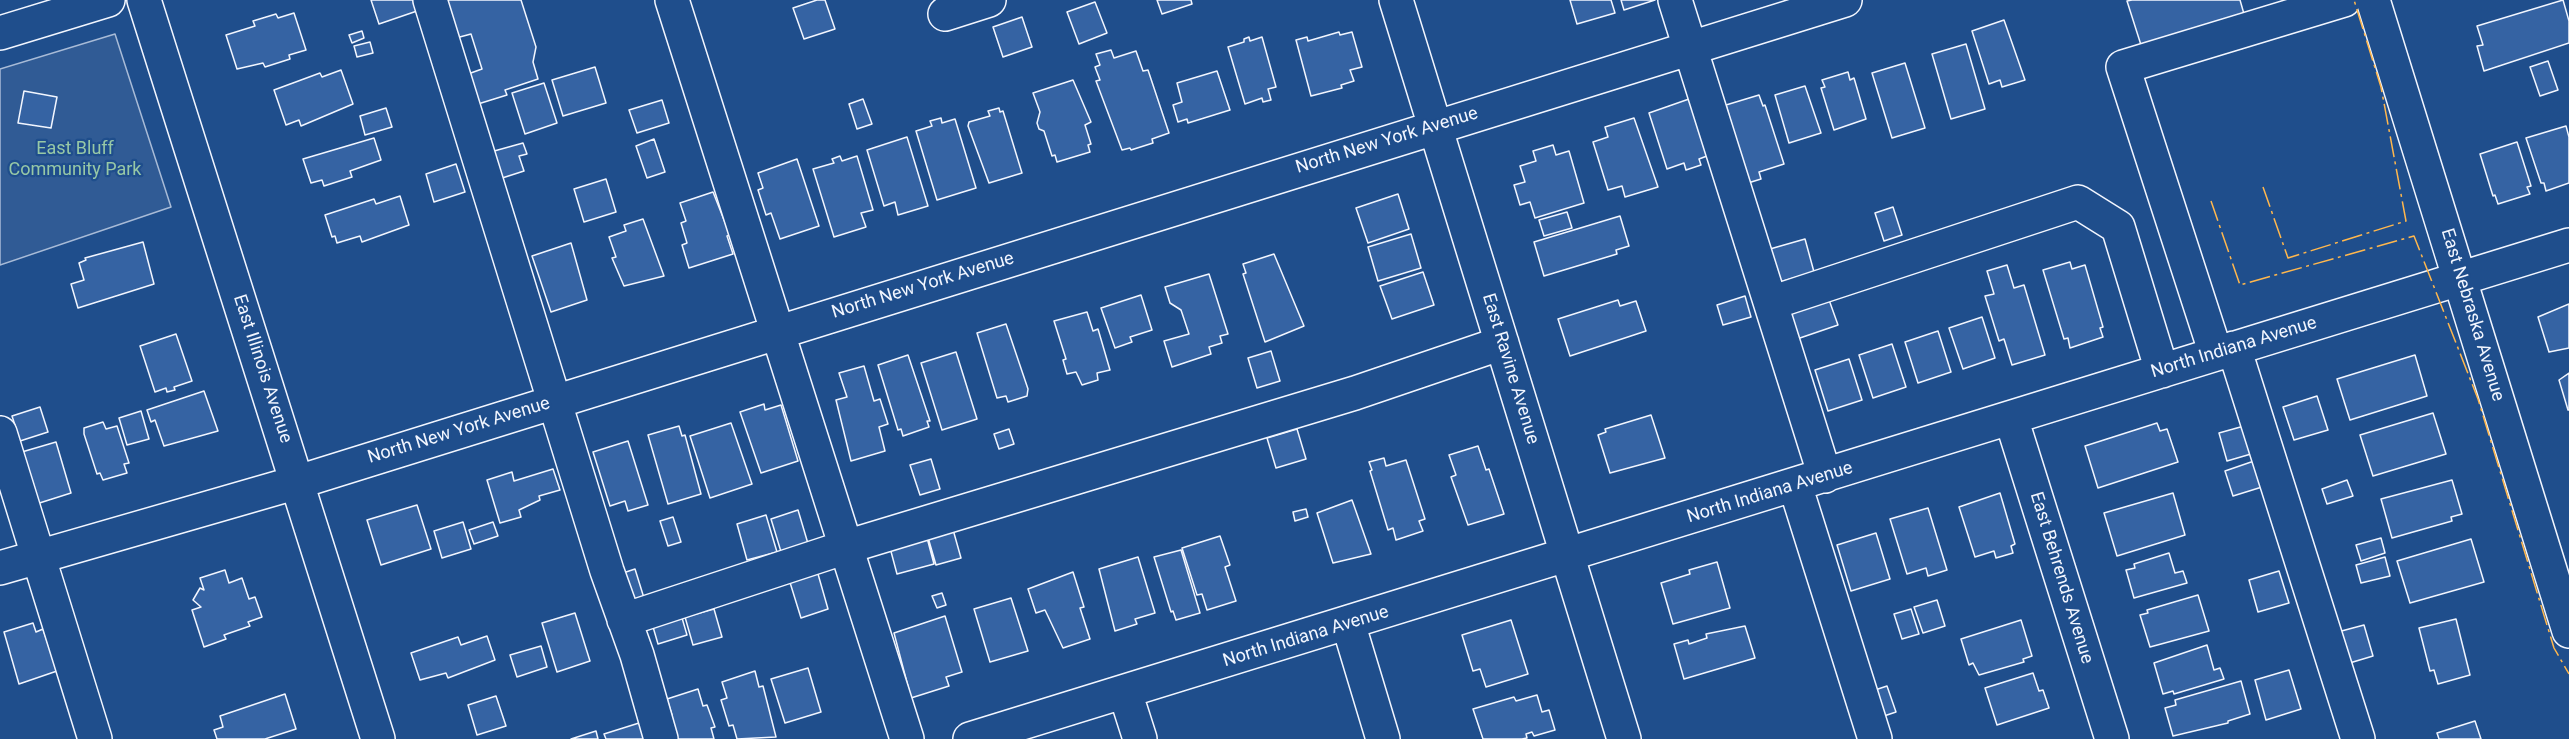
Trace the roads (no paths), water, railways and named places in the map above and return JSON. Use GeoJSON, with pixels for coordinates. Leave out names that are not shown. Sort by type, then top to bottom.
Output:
{"type":"FeatureCollection","features":[{"type":"Feature","properties":{"kind":"street"},"geometry":{"type":"LineString","coordinates":[[0,33],[108,0]]}},
{"type":"Feature","properties":{"kind":"street","name":"East Illinois Avenue"},"geometry":{"type":"LineString","coordinates":[[144,0],[378,739]]}},
{"type":"Feature","properties":{"kind":"street"},"geometry":{"type":"LineString","coordinates":[[430,0],[554,402],[662,739]]}},
{"type":"Feature","properties":{"kind":"street"},"geometry":{"type":"LineString","coordinates":[[672,0],[907,739]]}},
{"type":"Feature","properties":{"kind":"street"},"geometry":{"type":"LineString","coordinates":[[945,14],[988,0]]}},
{"type":"Feature","properties":{"kind":"street","name":"East Ravine Avenue"},"geometry":{"type":"LineString","coordinates":[[1396,0],[1624,739]]}},
{"type":"Feature","properties":{"kind":"street"},"geometry":{"type":"LineString","coordinates":[[1675,0],[1771,303],[1810,481],[1875,739]]}},
{"type":"Feature","properties":{"kind":"street","name":"North New York Avenue"},"geometry":{"type":"LineString","coordinates":[[0,568],[298,482],[1845,0]]}},
{"type":"Feature","properties":{"kind":"street"},"geometry":{"type":"LineString","coordinates":[[2344,0],[2123,67],[2225,351],[2358,739]]}},
{"type":"Feature","properties":{"kind":"street","name":"East Nebraska Avenue"},"geometry":{"type":"LineString","coordinates":[[2373,0],[2461,277],[2569,631]]}},
{"type":"Feature","properties":{"kind":"street"},"geometry":{"type":"LineString","coordinates":[[1771,303],[2078,202],[2118,227],[2162,371]]}},
{"type":"Feature","properties":{"kind":"street","name":"North Indiana Avenue"},"geometry":{"type":"LineString","coordinates":[[970,739],[2569,245]]}},
{"type":"Feature","properties":{"kind":"street"},"geometry":{"type":"LineString","coordinates":[[624,620],[846,547],[1355,393],[1502,343]]}},
{"type":"Feature","properties":{"kind":"street","name":"East Behrends Avenue"},"geometry":{"type":"LineString","coordinates":[[2011,418],[2112,739]]}},
{"type":"Feature","properties":{"kind":"street"},"geometry":{"type":"LineString","coordinates":[[0,433],[95,739]]}},
{"type":"Feature","properties":{"kind":"street"},"geometry":{"type":"LineString","coordinates":[[1348,623],[1383,739]]}},
{"type":"Feature","properties":{"kind":"street"},"geometry":{"type":"LineString","coordinates":[[1125,692],[1140,739]]}},
{"type":"Feature","properties":{"kind":"park label","name":"East Bluff Community Park"},"geometry":{"type":"Point","coordinates":[75,159]}}]}
